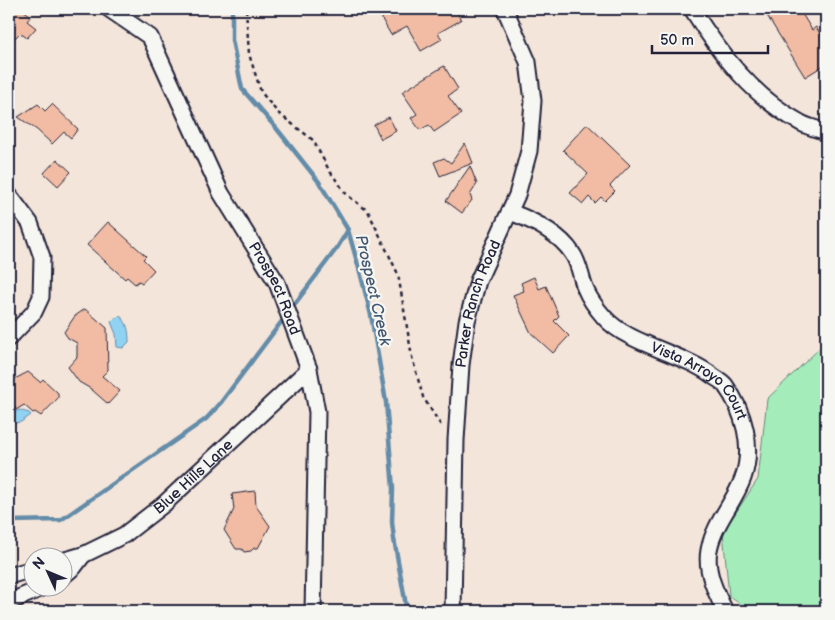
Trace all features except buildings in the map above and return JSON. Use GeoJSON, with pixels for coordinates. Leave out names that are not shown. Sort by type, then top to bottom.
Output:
{"type":"FeatureCollection","features":[{"type":"Feature","properties":{"kind":"street","name":"Prospect Road"},"geometry":{"type":"LineString","coordinates":[[109,9],[150,37],[220,192],[277,284],[308,369],[317,412],[313,611]]}},
{"type":"Feature","properties":{"kind":"street","name":"Parker Ranch Road"},"geometry":{"type":"LineString","coordinates":[[453,611],[456,440],[461,365],[468,321],[478,281],[517,195],[529,150],[533,101],[528,62],[505,9]]}},
{"type":"Feature","properties":{"kind":"street"},"geometry":{"type":"LineString","coordinates":[[692,9],[708,35],[735,70],[765,99],[802,124],[826,132]]}},
{"type":"Feature","properties":{"kind":"street"},"geometry":{"type":"LineString","coordinates":[[9,195],[30,223],[42,257],[42,297],[34,312],[9,338]]}},
{"type":"Feature","properties":{"kind":"street","name":"Vista Arroyo Court"},"geometry":{"type":"LineString","coordinates":[[510,212],[553,233],[573,253],[586,292],[604,318],[626,334],[703,368],[723,383],[737,404],[748,448],[743,478],[718,525],[709,551],[711,579],[725,611]]}},
{"type":"Feature","properties":{"kind":"street","name":"Blue Hills Lane"},"geometry":{"type":"LineString","coordinates":[[72,558],[83,555],[124,535],[164,504],[308,369]]}},
{"type":"Feature","properties":{"kind":"street"},"geometry":{"type":"LineString","coordinates":[[72,569],[83,555]]}},
{"type":"Feature","properties":{"kind":"street"},"geometry":{"type":"LineString","coordinates":[[9,576],[22,572]]}},
{"type":"Feature","properties":{"kind":"street"},"geometry":{"type":"LineString","coordinates":[[9,602],[22,596]]}},
{"type":"Feature","properties":{"kind":"path"},"geometry":{"type":"LineString","coordinates":[[246,9],[249,54],[261,92],[278,113],[313,140],[329,170],[347,195],[368,211],[398,274],[412,357],[423,397],[443,429],[456,440]]}},
{"type":"Feature","properties":{"kind":"green space"},"geometry":{"type":"Polygon","coordinates":[[[826,342],[826,611],[750,611],[729,596],[723,532],[758,479],[767,399],[826,342]]]}},
{"type":"Feature","properties":{"kind":"water"},"geometry":{"type":"Polygon","coordinates":[[[120,316],[126,324],[129,335],[129,342],[123,348],[117,347],[116,334],[111,322],[120,316]]]}},
{"type":"Feature","properties":{"kind":"water"},"geometry":{"type":"Polygon","coordinates":[[[19,410],[31,415],[21,422],[9,424],[9,415],[19,410]]]}},
{"type":"Feature","properties":{"kind":"waterway","name":"Prospect Creek"},"geometry":{"type":"LineString","coordinates":[[232,9],[232,40],[242,89],[319,182],[348,230],[371,315],[386,402],[393,489],[392,522],[407,611]]}},
{"type":"Feature","properties":{"kind":"waterway"},"geometry":{"type":"LineString","coordinates":[[294,305],[337,248],[348,230]]}},
{"type":"Feature","properties":{"kind":"waterway"},"geometry":{"type":"LineString","coordinates":[[9,521],[61,520],[206,419],[219,405],[285,317]]}}]}
